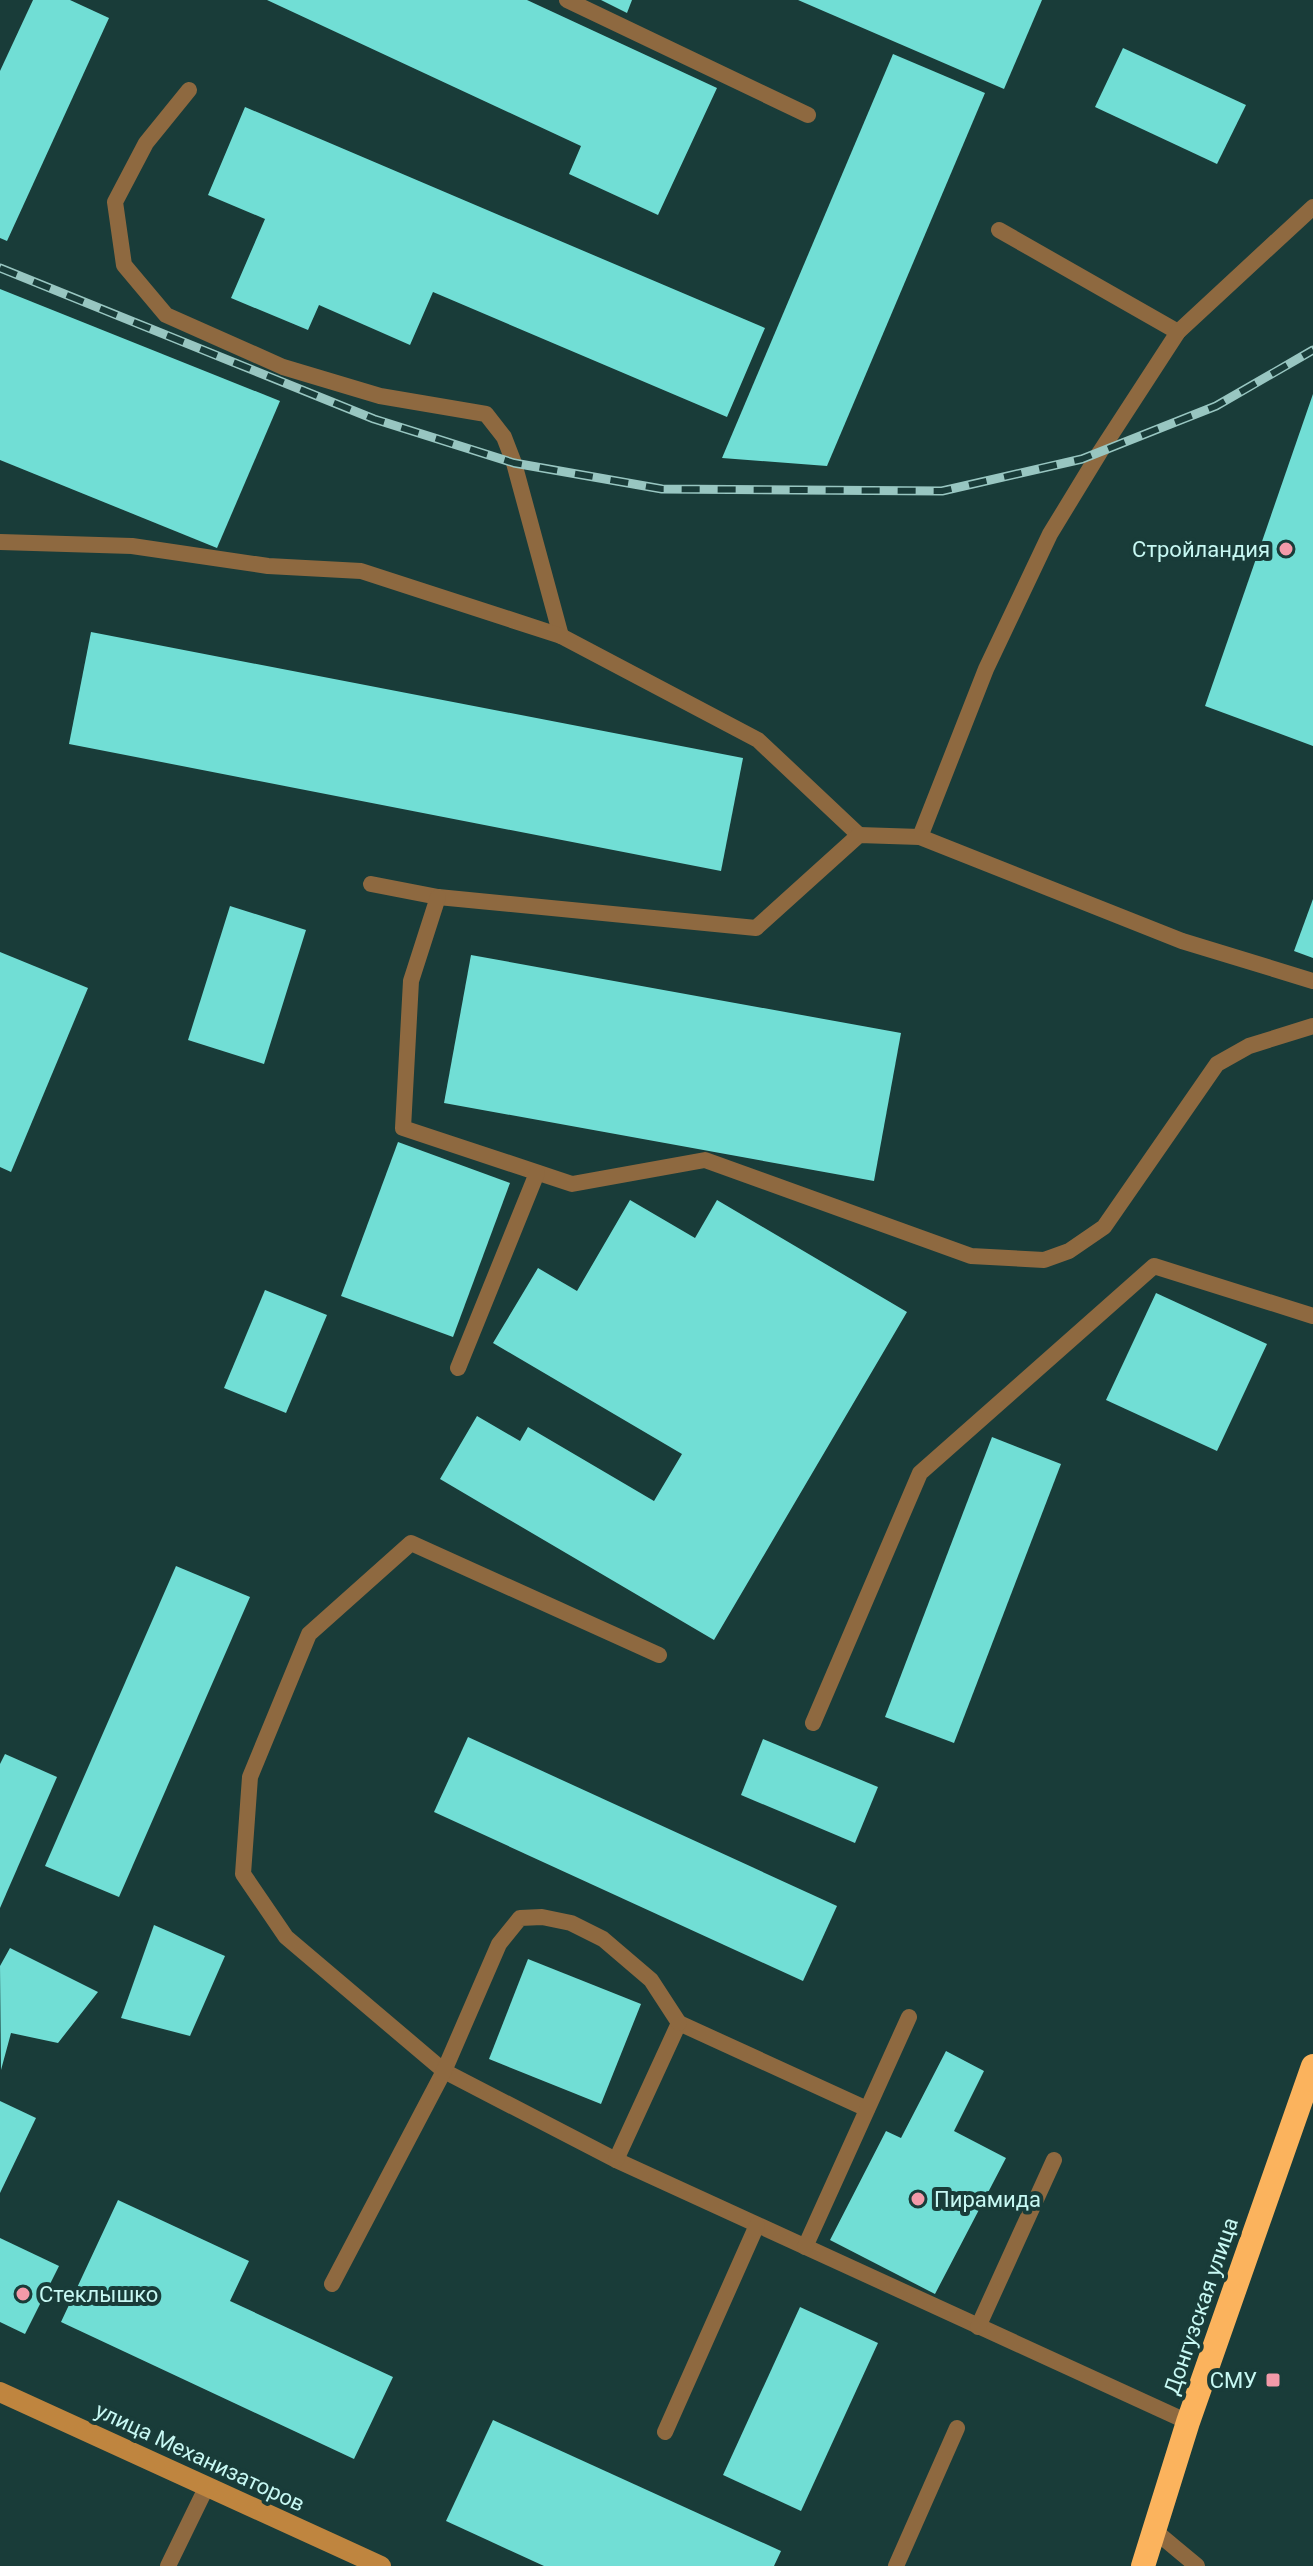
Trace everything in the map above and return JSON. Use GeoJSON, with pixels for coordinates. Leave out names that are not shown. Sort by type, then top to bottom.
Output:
{"type":"FeatureCollection","features":[{"type":"Feature","properties":{"kind":"highway","name":"Донгузская улица"},"geometry":{"type":"LineString","coordinates":[[1143,2566],[1188,2422],[1313,2066]]}},
{"type":"Feature","properties":{"kind":"street","name":"улица Механизаторов"},"geometry":{"type":"LineString","coordinates":[[0,2392],[381,2566]]}},
{"type":"Feature","properties":{"kind":"lane"},"geometry":{"type":"LineString","coordinates":[[567,0],[808,115]]}},
{"type":"Feature","properties":{"kind":"lane"},"geometry":{"type":"LineString","coordinates":[[189,90],[146,143],[115,202],[124,265],[166,315],[283,367],[380,396],[486,414],[504,437],[514,463],[561,636]]}},
{"type":"Feature","properties":{"kind":"lane"},"geometry":{"type":"LineString","coordinates":[[920,837],[986,669],[1050,534],[1178,332],[1313,207]]}},
{"type":"Feature","properties":{"kind":"lane"},"geometry":{"type":"LineString","coordinates":[[999,230],[1178,332]]}},
{"type":"Feature","properties":{"kind":"lane"},"geometry":{"type":"LineString","coordinates":[[0,542],[132,546],[268,566],[361,571],[561,636],[758,740],[859,835],[920,837],[1182,941],[1313,981]]}},
{"type":"Feature","properties":{"kind":"lane"},"geometry":{"type":"LineString","coordinates":[[371,884],[438,897],[756,928],[859,835]]}},
{"type":"Feature","properties":{"kind":"lane"},"geometry":{"type":"LineString","coordinates":[[438,897],[411,981],[403,1128],[572,1184],[705,1160],[971,1256],[1044,1260],[1069,1251],[1104,1227],[1217,1064],[1249,1046],[1313,1026]]}},
{"type":"Feature","properties":{"kind":"lane"},"geometry":{"type":"LineString","coordinates":[[458,1368],[537,1173]]}},
{"type":"Feature","properties":{"kind":"lane"},"geometry":{"type":"LineString","coordinates":[[813,1723],[920,1473],[1154,1266],[1313,1316]]}},
{"type":"Feature","properties":{"kind":"lane"},"geometry":{"type":"LineString","coordinates":[[659,1655],[411,1543],[309,1634],[250,1777],[243,1874],[286,1937],[444,2071],[616,2160],[1188,2422]]}},
{"type":"Feature","properties":{"kind":"lane"},"geometry":{"type":"LineString","coordinates":[[332,2284],[444,2071],[499,1944],[520,1918],[542,1917],[571,1923],[603,1939],[651,1980],[679,2023],[867,2109]]}},
{"type":"Feature","properties":{"kind":"lane"},"geometry":{"type":"LineString","coordinates":[[805,2247],[909,2017]]}},
{"type":"Feature","properties":{"kind":"lane"},"geometry":{"type":"LineString","coordinates":[[616,2160],[679,2023]]}},
{"type":"Feature","properties":{"kind":"lane"},"geometry":{"type":"LineString","coordinates":[[978,2327],[1054,2160]]}},
{"type":"Feature","properties":{"kind":"lane"},"geometry":{"type":"LineString","coordinates":[[665,2432],[757,2225]]}},
{"type":"Feature","properties":{"kind":"lane"},"geometry":{"type":"LineString","coordinates":[[896,2566],[957,2428]]}},
{"type":"Feature","properties":{"kind":"lane"},"geometry":{"type":"LineString","coordinates":[[168,2566],[207,2486]]}},
{"type":"Feature","properties":{"kind":"lane"},"geometry":{"type":"LineString","coordinates":[[1155,2531],[1197,2566]]}},
{"type":"Feature","properties":{"kind":"building"},"geometry":{"type":"Polygon","coordinates":[[[33,0],[70,0],[109,18],[7,241],[0,238],[0,71],[33,0]]]}},
{"type":"Feature","properties":{"kind":"building"},"geometry":{"type":"Polygon","coordinates":[[[267,0],[527,0],[717,88],[658,215],[569,174],[581,146],[267,0]]]}},
{"type":"Feature","properties":{"kind":"building"},"geometry":{"type":"Polygon","coordinates":[[[601,0],[632,0],[627,13],[601,0]]]}},
{"type":"Feature","properties":{"kind":"building"},"geometry":{"type":"Polygon","coordinates":[[[798,0],[1042,0],[1004,89],[798,0]]]}},
{"type":"Feature","properties":{"kind":"building"},"geometry":{"type":"Polygon","coordinates":[[[1123,48],[1246,105],[1217,164],[1095,107],[1123,48]]]}},
{"type":"Feature","properties":{"kind":"building"},"geometry":{"type":"Polygon","coordinates":[[[893,54],[985,93],[827,466],[722,458],[893,54]]]}},
{"type":"Feature","properties":{"kind":"building"},"geometry":{"type":"Polygon","coordinates":[[[245,107],[765,328],[727,417],[433,292],[410,345],[319,305],[308,330],[231,298],[265,219],[208,195],[245,107]]]}},
{"type":"Feature","properties":{"kind":"building"},"geometry":{"type":"Polygon","coordinates":[[[0,289],[280,401],[217,548],[0,460],[0,289]]]}},
{"type":"Feature","properties":{"kind":"building","name":"Стройландия"},"geometry":{"type":"Polygon","coordinates":[[[1313,394],[1313,746],[1205,706],[1313,394]]]}},
{"type":"Feature","properties":{"kind":"building"},"geometry":{"type":"Polygon","coordinates":[[[91,632],[743,758],[721,871],[69,744],[91,632]]]}},
{"type":"Feature","properties":{"kind":"building"},"geometry":{"type":"Polygon","coordinates":[[[1313,899],[1313,958],[1294,951],[1313,899]]]}},
{"type":"Feature","properties":{"kind":"building"},"geometry":{"type":"Polygon","coordinates":[[[230,906],[306,930],[264,1064],[188,1040],[230,906]]]}},
{"type":"Feature","properties":{"kind":"building"},"geometry":{"type":"Polygon","coordinates":[[[0,952],[88,988],[11,1172],[0,1167],[0,952]]]}},
{"type":"Feature","properties":{"kind":"building"},"geometry":{"type":"Polygon","coordinates":[[[471,955],[901,1033],[874,1181],[444,1103],[471,955]]]}},
{"type":"Feature","properties":{"kind":"building"},"geometry":{"type":"Polygon","coordinates":[[[398,1142],[510,1183],[453,1337],[341,1296],[398,1142]]]}},
{"type":"Feature","properties":{"kind":"building"},"geometry":{"type":"Polygon","coordinates":[[[630,1200],[695,1238],[717,1200],[907,1312],[714,1640],[440,1479],[477,1416],[520,1441],[528,1427],[654,1501],[682,1454],[493,1343],[538,1268],[577,1291],[630,1200]]]}},
{"type":"Feature","properties":{"kind":"building"},"geometry":{"type":"Polygon","coordinates":[[[265,1290],[327,1315],[286,1413],[224,1388],[265,1290]]]}},
{"type":"Feature","properties":{"kind":"building"},"geometry":{"type":"Polygon","coordinates":[[[1156,1293],[1267,1344],[1217,1451],[1106,1400],[1156,1293]]]}},
{"type":"Feature","properties":{"kind":"building"},"geometry":{"type":"Polygon","coordinates":[[[992,1437],[1061,1464],[954,1743],[885,1717],[992,1437]]]}},
{"type":"Feature","properties":{"kind":"building"},"geometry":{"type":"Polygon","coordinates":[[[176,1566],[250,1597],[119,1897],[45,1866],[176,1566]]]}},
{"type":"Feature","properties":{"kind":"building"},"geometry":{"type":"Polygon","coordinates":[[[468,1737],[837,1906],[803,1981],[434,1812],[468,1737]]]}},
{"type":"Feature","properties":{"kind":"building"},"geometry":{"type":"Polygon","coordinates":[[[763,1739],[878,1787],[855,1843],[741,1795],[763,1739]]]}},
{"type":"Feature","properties":{"kind":"building"},"geometry":{"type":"Polygon","coordinates":[[[5,1754],[57,1777],[0,1908],[0,1764],[5,1754]]]}},
{"type":"Feature","properties":{"kind":"building"},"geometry":{"type":"Polygon","coordinates":[[[154,1925],[225,1956],[190,2036],[121,2018],[154,1925]]]}},
{"type":"Feature","properties":{"kind":"building"},"geometry":{"type":"Polygon","coordinates":[[[10,1948],[98,1992],[58,2043],[11,2033],[1,2070],[0,1966],[10,1948]]]}},
{"type":"Feature","properties":{"kind":"building"},"geometry":{"type":"Polygon","coordinates":[[[528,1959],[641,2004],[601,2104],[489,2059],[528,1959]]]}},
{"type":"Feature","properties":{"kind":"building","name":"Пирамида"},"geometry":{"type":"Polygon","coordinates":[[[946,2051],[984,2071],[954,2131],[1006,2158],[935,2294],[830,2240],[886,2131],[901,2138],[946,2051]]]}},
{"type":"Feature","properties":{"kind":"building"},"geometry":{"type":"Polygon","coordinates":[[[0,2101],[36,2118],[0,2193],[0,2101]]]}},
{"type":"Feature","properties":{"kind":"building"},"geometry":{"type":"Polygon","coordinates":[[[118,2200],[249,2261],[230,2301],[393,2377],[354,2459],[61,2322],[118,2200]]]}},
{"type":"Feature","properties":{"kind":"building","name":"Стеклышко"},"geometry":{"type":"Polygon","coordinates":[[[0,2238],[59,2266],[25,2334],[0,2322],[0,2238]]]}},
{"type":"Feature","properties":{"kind":"building"},"geometry":{"type":"Polygon","coordinates":[[[800,2307],[878,2343],[801,2511],[723,2475],[800,2307]]]}},
{"type":"Feature","properties":{"kind":"building"},"geometry":{"type":"Polygon","coordinates":[[[493,2420],[781,2551],[774,2566],[544,2566],[446,2521],[493,2420]]]}},
{"type":"Feature","properties":{"kind":"railway"},"geometry":{"type":"LineString","coordinates":[[0,268],[374,419],[514,463],[662,489],[942,491],[1082,459],[1216,406],[1313,350]]}},
{"type":"Feature","properties":{"kind":"place","name":"Стройландия"},"geometry":{"type":"Point","coordinates":[1286,549]}},
{"type":"Feature","properties":{"kind":"place","name":"Пирамида"},"geometry":{"type":"Point","coordinates":[918,2199]}},
{"type":"Feature","properties":{"kind":"place","name":"Стеклышко"},"geometry":{"type":"Point","coordinates":[23,2294]}},
{"type":"Feature","properties":{"kind":"place","name":"СМУ"},"geometry":{"type":"Point","coordinates":[1273,2380]}}]}
